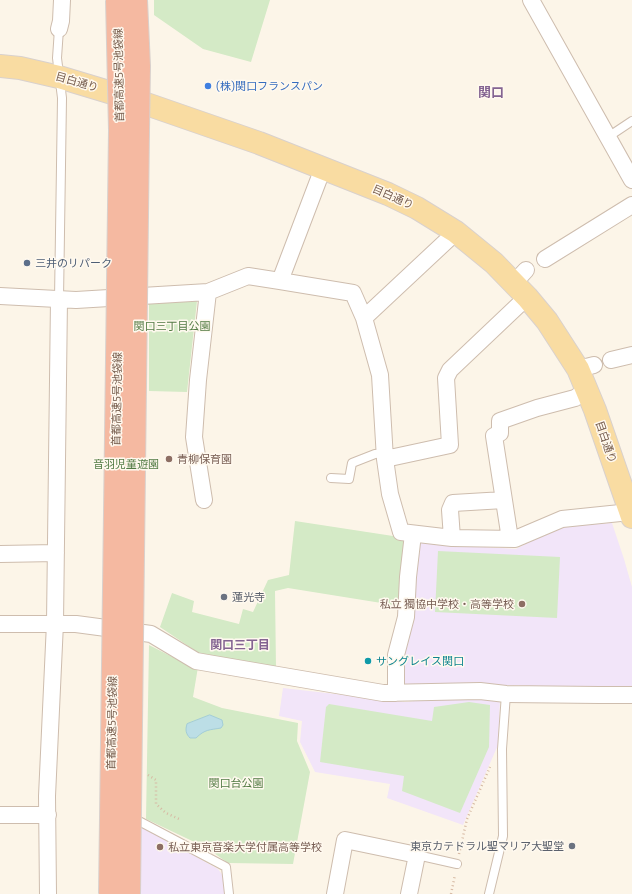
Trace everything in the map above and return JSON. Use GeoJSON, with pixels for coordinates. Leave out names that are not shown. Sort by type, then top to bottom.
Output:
{"type":"FeatureCollection","features":[{"type":"Feature","properties":{"kind":"highway","name":"首都高速5号池袋線"},"geometry":{"type":"LineString","coordinates":[[110,894],[120,130],[117,0]]}},
{"type":"Feature","properties":{"kind":"highway","name":"首都高速5号池袋線"},"geometry":{"type":"LineString","coordinates":[[129,894],[138,131],[136,0]]}},
{"type":"Feature","properties":{"kind":"main road","name":"目白通り"},"geometry":{"type":"LineString","coordinates":[[0,66],[20,68],[59,77],[202,122],[388,194],[417,208],[456,232],[494,263],[522,283],[547,321],[586,367],[588,390],[631,515]]}},
{"type":"Feature","properties":{"kind":"street"},"geometry":{"type":"LineString","coordinates":[[59,29],[62,0]]}},
{"type":"Feature","properties":{"kind":"street"},"geometry":{"type":"LineString","coordinates":[[531,0],[632,180]]}},
{"type":"Feature","properties":{"kind":"street"},"geometry":{"type":"LineString","coordinates":[[280,281],[323,168]]}},
{"type":"Feature","properties":{"kind":"street"},"geometry":{"type":"LineString","coordinates":[[545,259],[632,205]]}},
{"type":"Feature","properties":{"kind":"street"},"geometry":{"type":"LineString","coordinates":[[364,318],[456,232]]}},
{"type":"Feature","properties":{"kind":"street"},"geometry":{"type":"LineString","coordinates":[[0,296],[76,300],[208,292],[248,276],[353,293],[364,318],[380,375],[385,456],[390,494],[401,532],[452,538],[515,539],[562,519],[631,515]]}},
{"type":"Feature","properties":{"kind":"street"},"geometry":{"type":"LineString","coordinates":[[385,456],[450,445],[446,378],[450,370],[522,283]]}},
{"type":"Feature","properties":{"kind":"street"},"geometry":{"type":"LineString","coordinates":[[204,500],[194,437],[198,380],[208,292]]}},
{"type":"Feature","properties":{"kind":"street"},"geometry":{"type":"LineString","coordinates":[[48,894],[47,796],[55,623],[60,299]]}},
{"type":"Feature","properties":{"kind":"street"},"geometry":{"type":"LineString","coordinates":[[611,360],[632,355]]}},
{"type":"Feature","properties":{"kind":"street"},"geometry":{"type":"LineString","coordinates":[[510,539],[494,436],[500,433],[500,421],[537,408],[575,398],[588,390]]}},
{"type":"Feature","properties":{"kind":"street"},"geometry":{"type":"LineString","coordinates":[[452,538],[450,510],[453,503],[504,500]]}},
{"type":"Feature","properties":{"kind":"street"},"geometry":{"type":"LineString","coordinates":[[396,693],[396,656],[406,617],[408,577],[413,534]]}},
{"type":"Feature","properties":{"kind":"street"},"geometry":{"type":"LineString","coordinates":[[0,554],[56,553]]}},
{"type":"Feature","properties":{"kind":"street"},"geometry":{"type":"LineString","coordinates":[[0,624],[76,624],[151,634],[196,661],[383,693],[480,691],[506,694],[632,695]]}},
{"type":"Feature","properties":{"kind":"street"},"geometry":{"type":"LineString","coordinates":[[0,815],[48,815]]}},
{"type":"Feature","properties":{"kind":"street"},"geometry":{"type":"LineString","coordinates":[[335,894],[345,840],[417,855],[409,894]]}},
{"type":"Feature","properties":{"kind":"lane"},"geometry":{"type":"LineString","coordinates":[[59,29],[57,58],[62,98],[60,299]]}},
{"type":"Feature","properties":{"kind":"lane"},"geometry":{"type":"LineString","coordinates":[[608,137],[632,121]]}},
{"type":"Feature","properties":{"kind":"lane"},"geometry":{"type":"LineString","coordinates":[[331,478],[349,479],[352,463],[375,454],[385,456]]}},
{"type":"Feature","properties":{"kind":"lane"},"geometry":{"type":"LineString","coordinates":[[489,894],[503,836],[502,749],[506,694]]}},
{"type":"Feature","properties":{"kind":"lane"},"geometry":{"type":"LineString","coordinates":[[137,820],[226,867],[230,894]]}},
{"type":"Feature","properties":{"kind":"lane"},"geometry":{"type":"LineString","coordinates":[[417,855],[457,864]]}},
{"type":"Feature","properties":{"kind":"path"},"geometry":{"type":"LineString","coordinates":[[451,894],[467,819],[498,751],[502,749]]}},
{"type":"Feature","properties":{"kind":"path"},"geometry":{"type":"LineString","coordinates":[[144,773],[156,780],[156,804],[166,813],[178,819]]}},
{"type":"Feature","properties":{"kind":"shaded area","name":"私立 獨協中学校・高等学校"},"geometry":{"type":"Polygon","coordinates":[[[612,523],[632,587],[632,687],[592,688],[473,684],[400,687],[417,546],[421,543],[516,549],[560,526],[612,523]]]}},
{"type":"Feature","properties":{"kind":"shaded area"},"geometry":{"type":"Polygon","coordinates":[[[283,688],[405,702],[473,695],[500,699],[498,745],[463,825],[387,798],[390,784],[315,772],[300,742],[302,721],[279,716],[283,688]]]}},
{"type":"Feature","properties":{"kind":"shaded area","name":"私立東京音楽大学付属高等学校"},"geometry":{"type":"Polygon","coordinates":[[[141,826],[218,869],[224,877],[226,894],[140,894],[141,826]]]}},
{"type":"Feature","properties":{"kind":"green space"},"geometry":{"type":"Polygon","coordinates":[[[154,0],[270,0],[251,62],[203,49],[154,15],[154,0]]]}},
{"type":"Feature","properties":{"kind":"green space","name":"関口三丁目公園"},"geometry":{"type":"Polygon","coordinates":[[[197,301],[187,392],[149,391],[149,304],[197,301]]]}},
{"type":"Feature","properties":{"kind":"green space"},"geometry":{"type":"Polygon","coordinates":[[[295,521],[406,538],[400,606],[288,588],[275,591],[276,669],[200,654],[160,627],[172,593],[194,601],[192,612],[239,624],[243,609],[253,612],[268,580],[289,575],[295,521]]]}},
{"type":"Feature","properties":{"kind":"green space"},"geometry":{"type":"Polygon","coordinates":[[[438,551],[560,557],[557,618],[435,612],[438,551]]]}},
{"type":"Feature","properties":{"kind":"green space","name":"関口台公園"},"geometry":{"type":"Polygon","coordinates":[[[149,645],[188,665],[198,667],[193,697],[222,708],[298,723],[297,741],[310,772],[293,864],[228,863],[207,848],[146,819],[149,645]]]}},
{"type":"Feature","properties":{"kind":"green space"},"geometry":{"type":"Polygon","coordinates":[[[469,702],[490,705],[489,747],[460,813],[402,791],[404,776],[320,762],[326,707],[329,704],[432,721],[434,707],[469,702]]]}},
{"type":"Feature","properties":{"kind":"water"},"geometry":{"type":"Polygon","coordinates":[[[210,715],[222,720],[223,725],[221,728],[205,731],[196,738],[190,738],[186,732],[187,724],[210,715]]]}},
{"type":"Feature","properties":{"kind":"place","name":"(株)関口フランスパン"},"geometry":{"type":"Point","coordinates":[208,86]}},
{"type":"Feature","properties":{"kind":"place","name":"三井のリパーク"},"geometry":{"type":"Point","coordinates":[27,263]}},
{"type":"Feature","properties":{"kind":"place","name":"青柳保育園"},"geometry":{"type":"Point","coordinates":[169,459]}},
{"type":"Feature","properties":{"kind":"place","name":"蓮光寺"},"geometry":{"type":"Point","coordinates":[224,597]}},
{"type":"Feature","properties":{"kind":"place","name":"私立 獨協中学校・高等学校"},"geometry":{"type":"Point","coordinates":[522,604]}},
{"type":"Feature","properties":{"kind":"place","name":"サングレイス関口"},"geometry":{"type":"Point","coordinates":[368,661]}},
{"type":"Feature","properties":{"kind":"place","name":"東京カテドラル聖マリア大聖堂"},"geometry":{"type":"Point","coordinates":[572,846]}},
{"type":"Feature","properties":{"kind":"place","name":"私立東京音楽大学付属高等学校"},"geometry":{"type":"Point","coordinates":[160,847]}},
{"type":"Feature","properties":{"kind":"district","name":"関口"},"geometry":{"type":"Point","coordinates":[491,93]}},
{"type":"Feature","properties":{"kind":"district","name":"関口三丁目"},"geometry":{"type":"Point","coordinates":[240,645]}},
{"type":"Feature","properties":{"kind":"park label","name":"音羽児童遊園"},"geometry":{"type":"Point","coordinates":[126,464]}}]}
